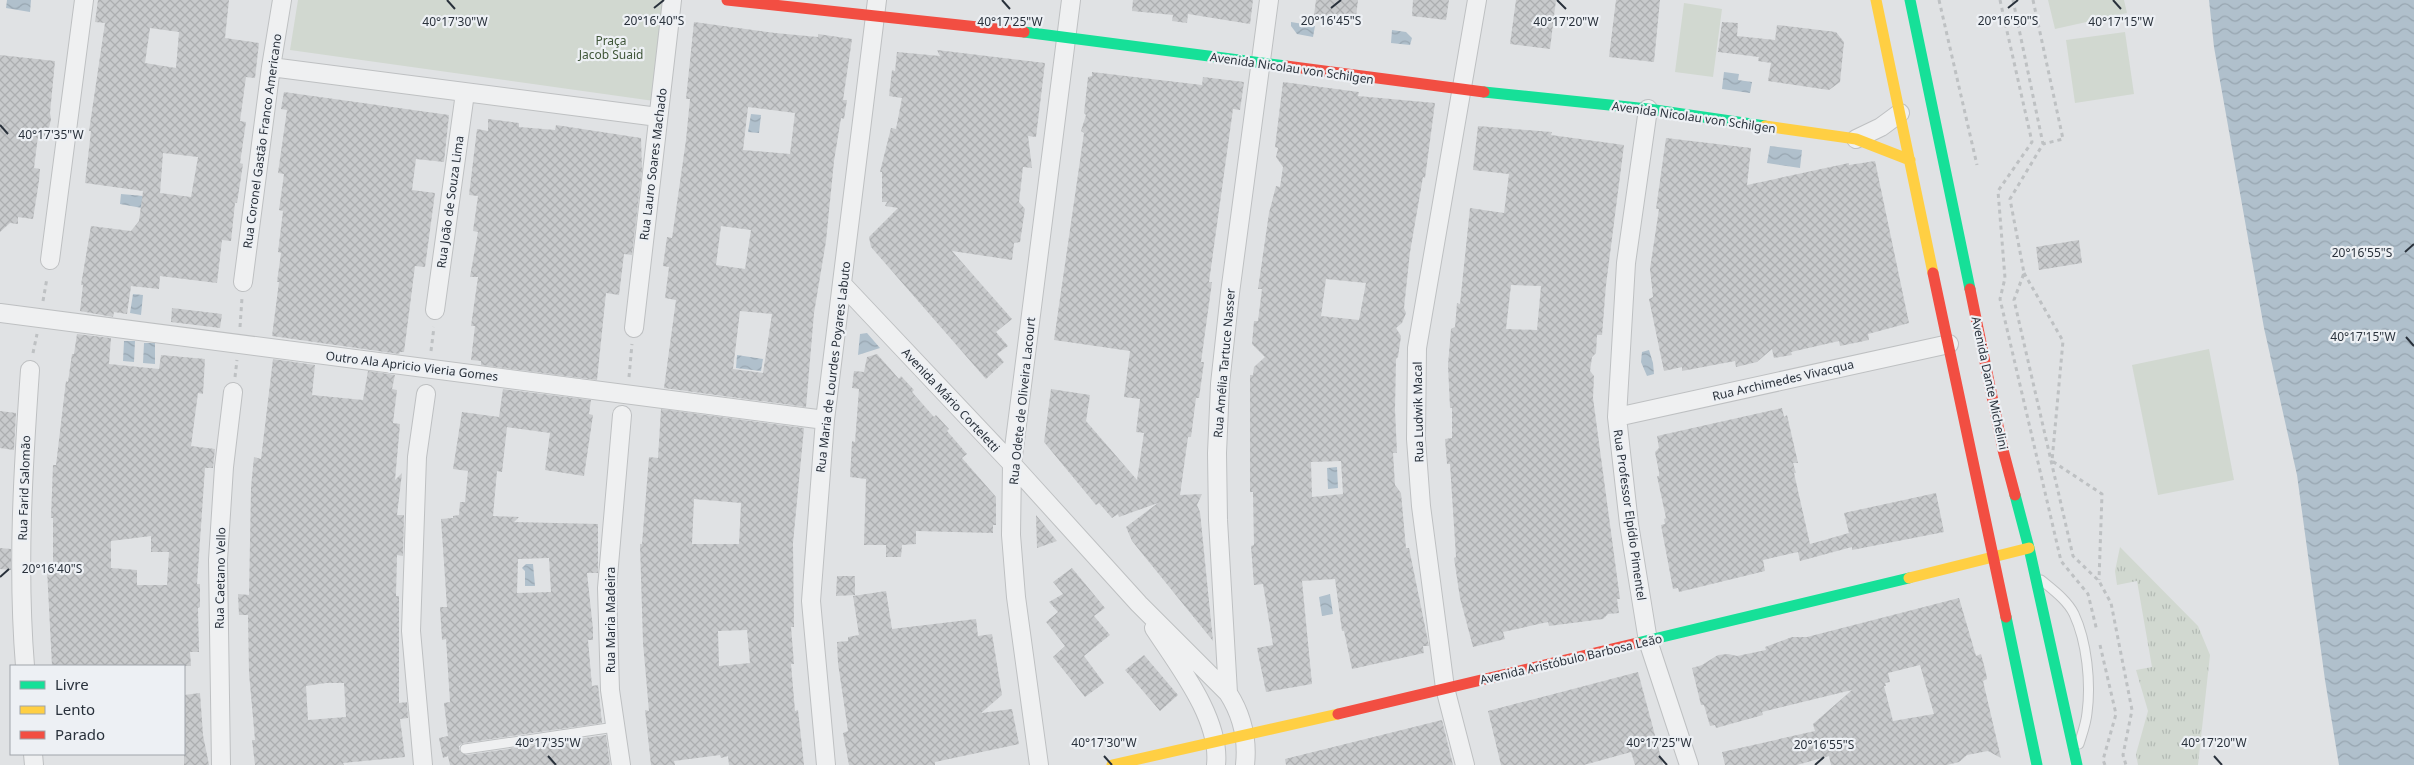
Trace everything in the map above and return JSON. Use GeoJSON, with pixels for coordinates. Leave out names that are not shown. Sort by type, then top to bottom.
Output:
{"type":"FeatureCollection","features":[{"type":"Feature","properties":{"kind":"street"},"geometry":{"type":"LineString","coordinates":[[50,260],[84,0]]}},
{"type":"Feature","properties":{"kind":"street","name":"Rua Coronel Gastão Franco Americano"},"geometry":{"type":"LineString","coordinates":[[243,282],[271,67],[282,0]]}},
{"type":"Feature","properties":{"kind":"street","name":"Rua Lauro Soares Machado"},"geometry":{"type":"LineString","coordinates":[[634,328],[672,0]]}},
{"type":"Feature","properties":{"kind":"street","name":"Avenida Nicolau von Schilgen"},"geometry":{"type":"LineString","coordinates":[[727,0],[876,8],[1260,64],[1463,90],[1648,109],[1856,139],[1910,160]]}},
{"type":"Feature","properties":{"kind":"street","name":"Rua Odete de Oliveira Lacourt"},"geometry":{"type":"LineString","coordinates":[[1039,765],[1025,676],[1016,597],[1011,535],[1012,464],[1071,0]]}},
{"type":"Feature","properties":{"kind":"street","name":"Rua Amélia Tartuce Nasser"},"geometry":{"type":"LineString","coordinates":[[1228,693],[1218,510],[1217,453],[1220,384],[1269,0]]}},
{"type":"Feature","properties":{"kind":"street","name":"Rua Ludwik Macal"},"geometry":{"type":"LineString","coordinates":[[1465,765],[1445,688],[1421,506],[1415,394],[1418,348],[1477,0]]}},
{"type":"Feature","properties":{"kind":"street"},"geometry":{"type":"LineString","coordinates":[[1876,0],[2037,765]]}},
{"type":"Feature","properties":{"kind":"street","name":"Avenida Dante Michelini"},"geometry":{"type":"LineString","coordinates":[[1910,0],[2003,450],[2029,548],[2076,762]]}},
{"type":"Feature","properties":{"kind":"street","name":"Rua Maria de Lourdes Poyares Labuto"},"geometry":{"type":"LineString","coordinates":[[826,765],[811,601],[824,420],[843,285],[876,8]]}},
{"type":"Feature","properties":{"kind":"street"},"geometry":{"type":"LineString","coordinates":[[271,67],[658,117]]}},
{"type":"Feature","properties":{"kind":"street","name":"Rua João de Souza Lima"},"geometry":{"type":"LineString","coordinates":[[435,310],[465,93]]}},
{"type":"Feature","properties":{"kind":"street","name":"Rua Professor Elpídio Pimentel"},"geometry":{"type":"LineString","coordinates":[[1648,109],[1626,263],[1617,417],[1629,524],[1648,641],[1689,765]]}},
{"type":"Feature","properties":{"kind":"street"},"geometry":{"type":"LineString","coordinates":[[1856,139],[1882,127],[1900,113]]}},
{"type":"Feature","properties":{"kind":"street","name":"Avenida Mário Corteletti"},"geometry":{"type":"LineString","coordinates":[[843,285],[1012,464],[1139,604],[1228,693],[1236,707],[1246,736]]}},
{"type":"Feature","properties":{"kind":"street","name":"Outro Ala Apricio Vieria Gomes"},"geometry":{"type":"LineString","coordinates":[[0,313],[824,420]]}},
{"type":"Feature","properties":{"kind":"street","name":"Rua Archimedes Vivacqua"},"geometry":{"type":"LineString","coordinates":[[1617,417],[1949,344]]}},
{"type":"Feature","properties":{"kind":"street","name":"Rua Farid Salomão"},"geometry":{"type":"LineString","coordinates":[[25,665],[22,627],[22,492],[30,370]]}},
{"type":"Feature","properties":{"kind":"street","name":"Rua Caetano Vello"},"geometry":{"type":"LineString","coordinates":[[221,765],[218,560],[224,467],[233,392]]}},
{"type":"Feature","properties":{"kind":"street"},"geometry":{"type":"LineString","coordinates":[[423,765],[411,631],[417,457],[426,394]]}},
{"type":"Feature","properties":{"kind":"street","name":"Rua Maria Madeira"},"geometry":{"type":"LineString","coordinates":[[620,765],[610,690],[607,588],[622,415]]}},
{"type":"Feature","properties":{"kind":"street","name":"Avenida Aristóbulo Barbosa Leão"},"geometry":{"type":"LineString","coordinates":[[1112,765],[1246,736],[1648,641],[2029,548]]}},
{"type":"Feature","properties":{"kind":"street","name":"Avenida Mário Corteletti"},"geometry":{"type":"LineString","coordinates":[[1139,604],[1199,701],[1216,742]]}},
{"type":"Feature","properties":{"kind":"street"},"geometry":{"type":"LineString","coordinates":[[1245,765],[1246,736]]}},
{"type":"Feature","properties":{"kind":"street"},"geometry":{"type":"LineString","coordinates":[[1216,742],[1216,765]]}},
{"type":"Feature","properties":{"kind":"lane"},"geometry":{"type":"LineString","coordinates":[[2035,576],[2062,598],[2073,613],[2082,640],[2088,674],[2087,714],[2076,762]]}},
{"type":"Feature","properties":{"kind":"lane"},"geometry":{"type":"LineString","coordinates":[[465,749],[615,727]]}},
{"type":"Feature","properties":{"kind":"path"},"geometry":{"type":"LineString","coordinates":[[1940,0],[1978,165]]}},
{"type":"Feature","properties":{"kind":"path"},"geometry":{"type":"LineString","coordinates":[[2000,0],[2032,142],[1998,191],[2005,278],[2000,299],[2061,561],[2088,594],[2116,714],[2103,760],[2104,765]]}},
{"type":"Feature","properties":{"kind":"path"},"geometry":{"type":"LineString","coordinates":[[2013,0],[2043,144],[2010,199],[2024,273],[2063,341],[2052,461]]}},
{"type":"Feature","properties":{"kind":"path"},"geometry":{"type":"LineString","coordinates":[[2034,0],[2063,139],[2043,144]]}},
{"type":"Feature","properties":{"kind":"path"},"geometry":{"type":"LineString","coordinates":[[2024,273],[2014,300],[2073,556],[2099,581],[2110,603],[2132,710],[2123,755],[2126,765]]}},
{"type":"Feature","properties":{"kind":"path"},"geometry":{"type":"LineString","coordinates":[[627,394],[634,328]]}},
{"type":"Feature","properties":{"kind":"path"},"geometry":{"type":"LineString","coordinates":[[2052,461],[2102,494],[2099,581]]}},
{"type":"Feature","properties":{"kind":"green space","name":"Praça Jacob Suaid"},"geometry":{"type":"Polygon","coordinates":[[[298,0],[667,0],[654,101],[290,50],[298,0]]]}},
{"type":"Feature","properties":{"kind":"green space"},"geometry":{"type":"Polygon","coordinates":[[[2048,0],[2124,0],[2127,13],[2055,29],[2048,0]]]}},
{"type":"Feature","properties":{"kind":"green space"},"geometry":{"type":"Polygon","coordinates":[[[1684,3],[1722,9],[1713,77],[1675,72],[1684,3]]]}},
{"type":"Feature","properties":{"kind":"green space"},"geometry":{"type":"Polygon","coordinates":[[[2125,32],[2134,94],[2075,103],[2066,40],[2125,32]]]}},
{"type":"Feature","properties":{"kind":"green space"},"geometry":{"type":"Polygon","coordinates":[[[2209,349],[2234,480],[2158,495],[2132,365],[2209,349]]]}},
{"type":"Feature","properties":{"kind":"green space"},"geometry":{"type":"Polygon","coordinates":[[[2120,547],[2198,626],[2210,655],[2198,765],[2138,765],[2136,754],[2148,711],[2136,670],[2152,667],[2137,581],[2117,585],[2115,571],[2120,547]]]}},
{"type":"Feature","properties":{"kind":"water"},"geometry":{"type":"Polygon","coordinates":[[[7,0],[31,0],[30,12],[6,8],[7,0]]]}},
{"type":"Feature","properties":{"kind":"water"},"geometry":{"type":"Polygon","coordinates":[[[2209,0],[2414,0],[2414,765],[2339,765],[2325,680],[2297,475],[2264,328],[2214,47],[2209,0]]]}},
{"type":"Feature","properties":{"kind":"water"},"geometry":{"type":"Polygon","coordinates":[[[1291,22],[1315,26],[1313,37],[1297,34],[1291,26],[1291,22]]]}},
{"type":"Feature","properties":{"kind":"water"},"geometry":{"type":"Polygon","coordinates":[[[1392,30],[1406,32],[1412,38],[1410,45],[1391,43],[1392,30]]]}},
{"type":"Feature","properties":{"kind":"water"},"geometry":{"type":"Polygon","coordinates":[[[1724,72],[1739,74],[1738,80],[1752,82],[1750,93],[1722,89],[1724,72]]]}},
{"type":"Feature","properties":{"kind":"water"},"geometry":{"type":"Polygon","coordinates":[[[751,114],[761,115],[759,133],[748,132],[751,114]]]}},
{"type":"Feature","properties":{"kind":"water"},"geometry":{"type":"Polygon","coordinates":[[[1770,146],[1802,150],[1800,168],[1767,163],[1770,146]]]}},
{"type":"Feature","properties":{"kind":"water"},"geometry":{"type":"Polygon","coordinates":[[[121,194],[143,196],[142,208],[120,204],[121,194]]]}},
{"type":"Feature","properties":{"kind":"water"},"geometry":{"type":"Polygon","coordinates":[[[133,294],[143,295],[141,315],[130,313],[133,294]]]}},
{"type":"Feature","properties":{"kind":"water"},"geometry":{"type":"Polygon","coordinates":[[[867,333],[880,348],[858,355],[860,334],[867,333]]]}},
{"type":"Feature","properties":{"kind":"water"},"geometry":{"type":"Polygon","coordinates":[[[124,341],[135,341],[134,362],[123,361],[124,341]]]}},
{"type":"Feature","properties":{"kind":"water"},"geometry":{"type":"Polygon","coordinates":[[[144,343],[155,343],[155,364],[143,363],[144,343]]]}},
{"type":"Feature","properties":{"kind":"water"},"geometry":{"type":"Polygon","coordinates":[[[1649,350],[1654,374],[1647,376],[1641,362],[1642,352],[1649,350]]]}},
{"type":"Feature","properties":{"kind":"water"},"geometry":{"type":"Polygon","coordinates":[[[737,355],[763,359],[761,371],[736,368],[737,355]]]}},
{"type":"Feature","properties":{"kind":"water"},"geometry":{"type":"Polygon","coordinates":[[[1337,467],[1338,488],[1328,489],[1327,468],[1337,467]]]}},
{"type":"Feature","properties":{"kind":"water"},"geometry":{"type":"Polygon","coordinates":[[[526,564],[533,564],[535,586],[525,586],[525,571],[522,568],[526,564]]]}},
{"type":"Feature","properties":{"kind":"water"},"geometry":{"type":"Polygon","coordinates":[[[1330,594],[1333,614],[1322,616],[1319,597],[1330,594]]]}},
{"type":"Feature","properties":{"kind":"building"},"geometry":{"type":"Polygon","coordinates":[[[98,0],[229,0],[225,38],[259,43],[255,78],[246,77],[240,121],[246,122],[240,163],[243,164],[237,203],[235,203],[231,241],[222,240],[217,283],[160,276],[159,289],[131,286],[127,314],[114,312],[113,317],[80,311],[83,285],[81,285],[91,226],[131,231],[139,221],[143,191],[85,183],[91,131],[89,131],[105,23],[95,22],[98,0]],[[150,28],[145,63],[176,68],[179,32],[150,28]],[[163,153],[160,193],[191,197],[198,157],[163,153]]]}},
{"type":"Feature","properties":{"kind":"building"},"geometry":{"type":"Polygon","coordinates":[[[1133,0],[1253,0],[1250,24],[1188,14],[1187,23],[1172,21],[1173,15],[1132,11],[1133,0]]]}},
{"type":"Feature","properties":{"kind":"building"},"geometry":{"type":"Polygon","coordinates":[[[1316,0],[1358,0],[1356,17],[1344,16],[1343,19],[1314,15],[1316,0]]]}},
{"type":"Feature","properties":{"kind":"building"},"geometry":{"type":"Polygon","coordinates":[[[1413,0],[1449,0],[1446,20],[1412,16],[1413,0]]]}},
{"type":"Feature","properties":{"kind":"building"},"geometry":{"type":"Polygon","coordinates":[[[1516,0],[1556,0],[1550,49],[1510,44],[1516,0]]]}},
{"type":"Feature","properties":{"kind":"building"},"geometry":{"type":"Polygon","coordinates":[[[1616,0],[1660,0],[1654,62],[1609,57],[1616,0]]]}},
{"type":"Feature","properties":{"kind":"building"},"geometry":{"type":"Polygon","coordinates":[[[694,22],[775,33],[818,37],[818,34],[852,39],[843,100],[847,100],[844,119],[841,118],[834,161],[826,241],[814,313],[806,407],[664,388],[676,300],[665,298],[669,267],[663,266],[667,237],[672,238],[686,140],[690,99],[686,99],[694,22]],[[748,107],[743,150],[790,154],[795,113],[748,107]],[[721,226],[716,265],[745,269],[751,230],[721,226]],[[740,311],[733,369],[763,373],[772,314],[740,311]]]}},
{"type":"Feature","properties":{"kind":"building"},"geometry":{"type":"Polygon","coordinates":[[[1722,22],[1738,23],[1737,36],[1775,40],[1777,25],[1836,32],[1844,42],[1840,82],[1829,90],[1768,81],[1771,63],[1758,61],[1759,57],[1718,52],[1722,22]]]}},
{"type":"Feature","properties":{"kind":"building"},"geometry":{"type":"Polygon","coordinates":[[[937,50],[1045,63],[1036,137],[1028,136],[1032,168],[1023,167],[1019,202],[1025,209],[1020,242],[1014,243],[1012,260],[952,251],[1012,319],[996,332],[1008,346],[997,354],[1004,362],[986,379],[871,247],[869,237],[898,208],[885,206],[887,202],[882,202],[882,172],[880,172],[891,128],[896,129],[902,98],[889,96],[892,70],[895,71],[897,52],[940,56],[937,50]]]}},
{"type":"Feature","properties":{"kind":"building"},"geometry":{"type":"Polygon","coordinates":[[[0,55],[55,61],[51,119],[47,137],[38,136],[34,168],[40,169],[33,219],[18,217],[18,224],[10,223],[0,232],[0,55]]]}},
{"type":"Feature","properties":{"kind":"building"},"geometry":{"type":"Polygon","coordinates":[[[1092,72],[1202,85],[1203,77],[1244,82],[1240,110],[1233,109],[1209,282],[1212,282],[1201,362],[1204,362],[1199,398],[1196,398],[1191,437],[1188,437],[1180,495],[1202,494],[1197,505],[1200,512],[1213,641],[1132,541],[1126,527],[1158,503],[1119,517],[1118,514],[1112,518],[1099,503],[1096,505],[1044,442],[1051,389],[1090,395],[1086,421],[1137,480],[1144,433],[1136,432],[1140,399],[1124,397],[1130,351],[1054,340],[1084,133],[1081,131],[1086,115],[1084,113],[1088,77],[1092,76],[1092,72]]]}},
{"type":"Feature","properties":{"kind":"building"},"geometry":{"type":"Polygon","coordinates":[[[1283,82],[1359,92],[1358,96],[1435,103],[1425,178],[1423,177],[1410,252],[1404,308],[1406,313],[1402,323],[1396,328],[1401,336],[1398,357],[1396,359],[1395,410],[1397,453],[1393,453],[1395,485],[1401,493],[1406,548],[1409,548],[1429,646],[1423,646],[1424,653],[1352,669],[1344,631],[1342,631],[1335,579],[1302,581],[1312,684],[1266,692],[1257,648],[1273,645],[1263,584],[1254,585],[1251,546],[1254,545],[1253,492],[1250,492],[1250,375],[1253,375],[1254,367],[1265,357],[1252,344],[1254,321],[1258,321],[1262,289],[1258,289],[1269,213],[1276,186],[1280,187],[1283,167],[1276,157],[1278,148],[1275,147],[1283,82]],[[1326,279],[1321,316],[1359,320],[1366,283],[1326,279]],[[1341,461],[1311,462],[1312,497],[1343,494],[1341,461]]]}},
{"type":"Feature","properties":{"kind":"building"},"geometry":{"type":"Polygon","coordinates":[[[284,92],[449,115],[444,162],[416,159],[412,190],[435,193],[425,267],[415,266],[404,352],[399,354],[272,336],[281,253],[278,252],[283,211],[279,210],[284,174],[278,173],[287,110],[281,109],[284,92]]]}},
{"type":"Feature","properties":{"kind":"building"},"geometry":{"type":"Polygon","coordinates":[[[488,119],[519,123],[519,127],[555,130],[556,125],[641,138],[642,170],[632,255],[624,254],[619,295],[606,293],[597,380],[481,365],[481,361],[471,360],[475,326],[471,326],[478,277],[470,277],[478,232],[473,231],[478,196],[469,195],[477,129],[488,131],[488,119]]]}},
{"type":"Feature","properties":{"kind":"building"},"geometry":{"type":"Polygon","coordinates":[[[1478,126],[1552,132],[1551,135],[1624,145],[1606,285],[1602,335],[1597,335],[1596,353],[1592,357],[1590,371],[1594,376],[1593,398],[1620,599],[1617,599],[1619,613],[1608,614],[1603,619],[1549,626],[1548,622],[1503,632],[1505,639],[1473,647],[1460,598],[1454,558],[1456,557],[1450,464],[1447,464],[1445,439],[1452,438],[1452,408],[1450,408],[1448,365],[1451,329],[1455,327],[1457,303],[1460,304],[1470,208],[1504,213],[1509,174],[1473,170],[1478,126]],[[1511,285],[1506,329],[1537,330],[1541,286],[1511,285]]]}},
{"type":"Feature","properties":{"kind":"building"},"geometry":{"type":"Polygon","coordinates":[[[1666,138],[1751,148],[1747,185],[1849,163],[1849,165],[1875,161],[1909,323],[1868,334],[1869,340],[1840,346],[1839,341],[1791,352],[1792,355],[1774,358],[1772,349],[1757,362],[1736,367],[1735,361],[1682,371],[1682,367],[1664,371],[1649,299],[1653,297],[1650,269],[1659,209],[1656,209],[1666,138]]]}},
{"type":"Feature","properties":{"kind":"building"},"geometry":{"type":"Polygon","coordinates":[[[2079,240],[2082,263],[2039,270],[2036,247],[2079,240]]]}},
{"type":"Feature","properties":{"kind":"building"},"geometry":{"type":"Polygon","coordinates":[[[172,308],[222,314],[220,328],[171,322],[172,308]]]}},
{"type":"Feature","properties":{"kind":"building"},"geometry":{"type":"Polygon","coordinates":[[[77,334],[111,338],[109,364],[159,369],[161,355],[205,359],[203,394],[198,393],[191,446],[215,449],[213,468],[205,468],[197,584],[200,584],[200,607],[198,608],[199,652],[190,652],[191,666],[52,665],[47,569],[53,569],[53,518],[51,518],[53,465],[56,465],[66,381],[68,382],[72,354],[74,354],[77,334]],[[151,536],[111,541],[111,568],[137,570],[137,585],[167,585],[169,552],[151,552],[151,536]]]}},
{"type":"Feature","properties":{"kind":"building"},"geometry":{"type":"Polygon","coordinates":[[[877,354],[899,379],[901,376],[914,390],[912,392],[934,417],[936,415],[949,429],[947,431],[967,454],[962,458],[996,497],[996,525],[993,525],[993,533],[916,531],[916,544],[902,545],[901,557],[886,557],[886,545],[864,545],[866,479],[850,477],[852,441],[855,442],[859,389],[852,388],[854,371],[864,372],[867,357],[877,354]]]}},
{"type":"Feature","properties":{"kind":"building"},"geometry":{"type":"Polygon","coordinates":[[[273,359],[315,365],[312,395],[363,400],[368,371],[395,375],[392,389],[397,390],[393,423],[400,424],[395,480],[402,473],[397,515],[404,515],[403,556],[397,555],[396,596],[399,596],[399,703],[407,702],[408,718],[400,719],[405,757],[343,763],[344,765],[255,765],[252,740],[255,740],[249,673],[248,615],[239,615],[238,594],[249,595],[251,487],[254,457],[261,459],[273,359]],[[344,683],[306,686],[308,720],[346,717],[344,683]]]}},
{"type":"Feature","properties":{"kind":"building"},"geometry":{"type":"Polygon","coordinates":[[[503,389],[591,400],[589,414],[593,415],[584,476],[545,470],[550,433],[507,427],[502,472],[497,471],[493,516],[519,517],[514,522],[598,524],[598,573],[587,573],[593,629],[593,640],[588,640],[592,686],[598,685],[602,723],[464,743],[459,746],[459,750],[466,755],[606,735],[610,765],[450,765],[448,756],[443,758],[439,738],[448,736],[444,703],[450,702],[446,639],[442,640],[440,607],[447,607],[441,519],[453,518],[453,516],[459,515],[460,502],[465,502],[468,471],[453,469],[462,412],[499,417],[503,389]],[[549,558],[518,559],[517,593],[551,592],[549,558]]]}},
{"type":"Feature","properties":{"kind":"building"},"geometry":{"type":"Polygon","coordinates":[[[1782,408],[1784,417],[1787,415],[1798,463],[1793,463],[1796,473],[1794,473],[1810,544],[1849,533],[1844,513],[1936,493],[1944,532],[1852,550],[1852,547],[1800,561],[1798,552],[1763,560],[1765,571],[1679,592],[1678,588],[1673,589],[1661,525],[1665,524],[1664,519],[1666,518],[1657,476],[1659,476],[1659,472],[1655,452],[1659,448],[1657,436],[1782,408]]]}},
{"type":"Feature","properties":{"kind":"building"},"geometry":{"type":"Polygon","coordinates":[[[661,409],[804,428],[793,543],[794,627],[791,627],[794,664],[791,664],[795,711],[798,710],[804,765],[729,765],[728,756],[721,758],[720,755],[674,761],[675,765],[651,765],[645,710],[649,711],[643,643],[640,544],[642,544],[649,457],[658,458],[661,409]],[[694,499],[692,544],[739,544],[741,503],[694,499]],[[747,630],[718,631],[719,666],[750,663],[747,630]]]}},
{"type":"Feature","properties":{"kind":"building"},"geometry":{"type":"Polygon","coordinates":[[[0,411],[16,413],[14,450],[0,448],[0,411]]]}},
{"type":"Feature","properties":{"kind":"building"},"geometry":{"type":"Polygon","coordinates":[[[1036,515],[1057,541],[1037,548],[1036,515]]]}},
{"type":"Feature","properties":{"kind":"building"},"geometry":{"type":"Polygon","coordinates":[[[0,548],[11,549],[11,570],[0,569],[0,548]]]}},
{"type":"Feature","properties":{"kind":"building"},"geometry":{"type":"Polygon","coordinates":[[[1072,568],[1105,608],[1094,616],[1110,635],[1084,656],[1104,683],[1085,697],[1053,657],[1065,646],[1046,622],[1058,612],[1049,602],[1063,594],[1053,582],[1072,568]]]}},
{"type":"Feature","properties":{"kind":"building"},"geometry":{"type":"Polygon","coordinates":[[[837,576],[855,576],[855,595],[836,596],[837,576]]]}},
{"type":"Feature","properties":{"kind":"building"},"geometry":{"type":"Polygon","coordinates":[[[886,591],[892,629],[976,619],[978,636],[992,634],[1002,695],[981,713],[1012,709],[1019,744],[935,762],[935,765],[849,765],[843,733],[848,731],[838,663],[837,642],[848,641],[848,637],[859,635],[853,596],[886,591]]]}},
{"type":"Feature","properties":{"kind":"building"},"geometry":{"type":"Polygon","coordinates":[[[1959,598],[1976,656],[1981,654],[1986,673],[1987,679],[1983,681],[2001,758],[1988,751],[1967,755],[1959,762],[1947,765],[1831,765],[1829,756],[1797,765],[1725,765],[1722,752],[1815,731],[1813,724],[1852,690],[1762,712],[1763,715],[1716,728],[1715,725],[1710,726],[1704,705],[1701,705],[1692,668],[1702,665],[1718,655],[1728,654],[1737,656],[1766,650],[1765,647],[1792,637],[1807,637],[1959,598]],[[1920,665],[1888,673],[1890,682],[1885,683],[1886,686],[1884,686],[1893,721],[1934,714],[1920,665]]]}},
{"type":"Feature","properties":{"kind":"building"},"geometry":{"type":"Polygon","coordinates":[[[1144,655],[1178,695],[1160,711],[1125,670],[1144,655]]]}},
{"type":"Feature","properties":{"kind":"building"},"geometry":{"type":"Polygon","coordinates":[[[1638,672],[1663,765],[1635,765],[1631,752],[1584,765],[1501,765],[1488,711],[1638,672]]]}},
{"type":"Feature","properties":{"kind":"building"},"geometry":{"type":"Polygon","coordinates":[[[200,693],[203,735],[209,765],[184,765],[185,695],[200,693]]]}},
{"type":"Feature","properties":{"kind":"building"},"geometry":{"type":"Polygon","coordinates":[[[1442,720],[1453,765],[1286,765],[1285,759],[1442,720]]]}},
{"type":"Feature","properties":{"kind":"traffic: fast"},"geometry":{"type":"LineString","coordinates":[[1910,0],[1970,289]]}},
{"type":"Feature","properties":{"kind":"traffic: fast"},"geometry":{"type":"LineString","coordinates":[[1024,32],[1286,66]]}},
{"type":"Feature","properties":{"kind":"traffic: fast"},"geometry":{"type":"LineString","coordinates":[[1484,92],[1648,109],[1765,126]]}},
{"type":"Feature","properties":{"kind":"traffic: fast"},"geometry":{"type":"LineString","coordinates":[[2015,495],[2029,548],[2077,765]]}},
{"type":"Feature","properties":{"kind":"traffic: fast"},"geometry":{"type":"LineString","coordinates":[[1637,643],[1909,578]]}},
{"type":"Feature","properties":{"kind":"traffic: fast"},"geometry":{"type":"LineString","coordinates":[[2006,617],[2037,765]]}},
{"type":"Feature","properties":{"kind":"traffic: slow"},"geometry":{"type":"LineString","coordinates":[[1876,0],[1933,273]]}},
{"type":"Feature","properties":{"kind":"traffic: slow"},"geometry":{"type":"LineString","coordinates":[[1765,126],[1856,139],[1910,160]]}},
{"type":"Feature","properties":{"kind":"traffic: slow"},"geometry":{"type":"LineString","coordinates":[[1909,578],[2029,548]]}},
{"type":"Feature","properties":{"kind":"traffic: slow"},"geometry":{"type":"LineString","coordinates":[[1112,765],[1338,714]]}},
{"type":"Feature","properties":{"kind":"traffic: jam"},"geometry":{"type":"LineString","coordinates":[[727,0],[1024,32]]}},
{"type":"Feature","properties":{"kind":"traffic: jam"},"geometry":{"type":"LineString","coordinates":[[1286,66],[1484,92]]}},
{"type":"Feature","properties":{"kind":"traffic: jam"},"geometry":{"type":"LineString","coordinates":[[1933,273],[2006,617]]}},
{"type":"Feature","properties":{"kind":"traffic: jam"},"geometry":{"type":"LineString","coordinates":[[1970,289],[2003,450],[2015,495]]}},
{"type":"Feature","properties":{"kind":"traffic: jam"},"geometry":{"type":"LineString","coordinates":[[1338,714],[1637,643]]}}]}
